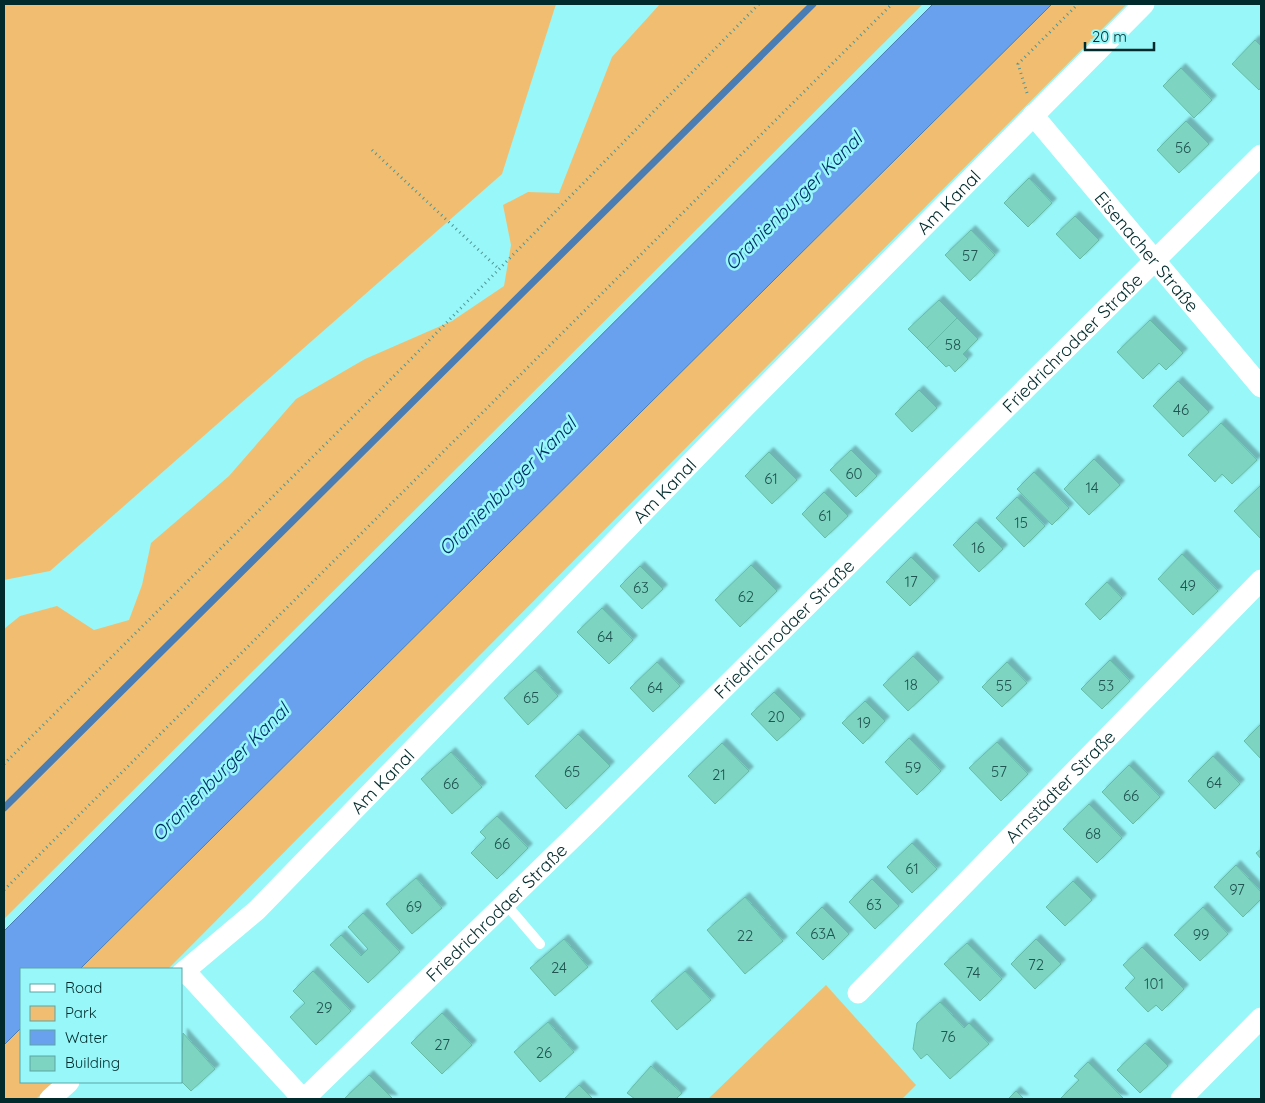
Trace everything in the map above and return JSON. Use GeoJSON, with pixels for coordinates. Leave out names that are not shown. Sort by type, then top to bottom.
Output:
{"type":"FeatureCollection","features":[{"type":"Feature","properties":{"kind":"street","name":"Am Kanal"},"geometry":{"type":"LineString","coordinates":[[183,972],[257,910],[747,405],[1144,4]]}},
{"type":"Feature","properties":{"kind":"street","name":"Eisenacher Straße"},"geometry":{"type":"LineString","coordinates":[[1033,116],[1261,387]]}},
{"type":"Feature","properties":{"kind":"street","name":"Friedrichrodaer Straße"},"geometry":{"type":"LineString","coordinates":[[304,1099],[505,903],[1261,155]]}},
{"type":"Feature","properties":{"kind":"street","name":"Arnstädter Straße"},"geometry":{"type":"LineString","coordinates":[[858,993],[1261,580]]}},
{"type":"Feature","properties":{"kind":"street"},"geometry":{"type":"LineString","coordinates":[[183,972],[304,1099]]}},
{"type":"Feature","properties":{"kind":"street"},"geometry":{"type":"LineString","coordinates":[[1181,1099],[1261,1018]]}},
{"type":"Feature","properties":{"kind":"street"},"geometry":{"type":"LineString","coordinates":[[50,1099],[67,1083]]}},
{"type":"Feature","properties":{"kind":"lane"},"geometry":{"type":"LineString","coordinates":[[505,903],[540,944]]}},
{"type":"Feature","properties":{"kind":"path"},"geometry":{"type":"LineString","coordinates":[[4,764],[499,269],[759,4]]}},
{"type":"Feature","properties":{"kind":"path"},"geometry":{"type":"LineString","coordinates":[[4,890],[892,4]]}},
{"type":"Feature","properties":{"kind":"path"},"geometry":{"type":"LineString","coordinates":[[1033,116],[1018,64],[1078,4]]}},
{"type":"Feature","properties":{"kind":"path"},"geometry":{"type":"LineString","coordinates":[[372,150],[499,269]]}},
{"type":"Feature","properties":{"kind":"green space"},"geometry":{"type":"Polygon","coordinates":[[[4,4],[556,4],[502,174],[50,571],[4,580],[4,4]]]}},
{"type":"Feature","properties":{"kind":"green space"},"geometry":{"type":"Polygon","coordinates":[[[660,4],[923,4],[4,919],[4,629],[20,616],[57,606],[94,630],[129,620],[142,585],[151,543],[229,476],[296,399],[365,359],[452,321],[504,286],[511,245],[503,205],[528,192],[559,193],[612,57],[660,4]]]}},
{"type":"Feature","properties":{"kind":"green space"},"geometry":{"type":"Polygon","coordinates":[[[1052,4],[1127,4],[169,968],[81,968],[1052,4]]]}},
{"type":"Feature","properties":{"kind":"green space"},"geometry":{"type":"Polygon","coordinates":[[[826,985],[916,1085],[902,1099],[708,1099],[826,985]]]}},
{"type":"Feature","properties":{"kind":"green space"},"geometry":{"type":"Polygon","coordinates":[[[20,1029],[20,1083],[53,1083],[36,1099],[4,1099],[4,1045],[20,1029]]]}},
{"type":"Feature","properties":{"kind":"water","name":"Oranienburger Kanal"},"geometry":{"type":"Polygon","coordinates":[[[933,4],[1052,4],[81,968],[20,968],[20,1029],[4,1045],[4,931],[933,4]]]}},
{"type":"Feature","properties":{"kind":"building"},"geometry":{"type":"Polygon","coordinates":[[[1255,40],[1261,46],[1261,87],[1259,90],[1232,64],[1255,40]]]}},
{"type":"Feature","properties":{"kind":"building"},"geometry":{"type":"Polygon","coordinates":[[[1181,68],[1212,100],[1194,118],[1163,86],[1181,68]]]}},
{"type":"Feature","properties":{"kind":"building"},"geometry":{"type":"Polygon","coordinates":[[[1186,121],[1209,144],[1179,173],[1157,150],[1186,121]]]}},
{"type":"Feature","properties":{"kind":"building"},"geometry":{"type":"Polygon","coordinates":[[[1029,178],[1052,203],[1028,227],[1004,203],[1029,178]]]}},
{"type":"Feature","properties":{"kind":"building"},"geometry":{"type":"Polygon","coordinates":[[[1075,216],[1099,240],[1080,259],[1056,234],[1075,216]]]}},
{"type":"Feature","properties":{"kind":"building"},"geometry":{"type":"Polygon","coordinates":[[[971,230],[995,255],[970,281],[945,255],[971,230]]]}},
{"type":"Feature","properties":{"kind":"building"},"geometry":{"type":"Polygon","coordinates":[[[939,300],[957,318],[927,348],[908,329],[939,300]]]}},
{"type":"Feature","properties":{"kind":"building"},"geometry":{"type":"Polygon","coordinates":[[[957,318],[978,339],[963,354],[968,359],[955,372],[949,365],[946,367],[927,348],[957,318]]]}},
{"type":"Feature","properties":{"kind":"building"},"geometry":{"type":"Polygon","coordinates":[[[1150,320],[1183,353],[1166,370],[1159,363],[1143,379],[1117,352],[1150,320]]]}},
{"type":"Feature","properties":{"kind":"building"},"geometry":{"type":"Polygon","coordinates":[[[1178,381],[1209,412],[1183,437],[1153,406],[1178,381]]]}},
{"type":"Feature","properties":{"kind":"building"},"geometry":{"type":"Polygon","coordinates":[[[919,390],[937,408],[912,432],[895,414],[919,390]]]}},
{"type":"Feature","properties":{"kind":"building"},"geometry":{"type":"Polygon","coordinates":[[[1221,423],[1257,460],[1232,484],[1222,474],[1215,482],[1188,455],[1221,423]]]}},
{"type":"Feature","properties":{"kind":"building"},"geometry":{"type":"Polygon","coordinates":[[[851,450],[877,476],[856,497],[830,470],[851,450]]]}},
{"type":"Feature","properties":{"kind":"building"},"geometry":{"type":"Polygon","coordinates":[[[769,452],[797,480],[772,504],[745,476],[769,452]]]}},
{"type":"Feature","properties":{"kind":"building"},"geometry":{"type":"Polygon","coordinates":[[[1094,459],[1120,485],[1089,515],[1064,489],[1094,459]]]}},
{"type":"Feature","properties":{"kind":"building"},"geometry":{"type":"Polygon","coordinates":[[[1034,472],[1069,508],[1052,525],[1017,489],[1034,472]]]}},
{"type":"Feature","properties":{"kind":"building"},"geometry":{"type":"Polygon","coordinates":[[[1261,487],[1261,539],[1234,511],[1261,487]]]}},
{"type":"Feature","properties":{"kind":"building"},"geometry":{"type":"Polygon","coordinates":[[[824,492],[848,516],[825,538],[802,514],[824,492]]]}},
{"type":"Feature","properties":{"kind":"building"},"geometry":{"type":"Polygon","coordinates":[[[1017,497],[1045,526],[1024,547],[996,518],[1017,497]]]}},
{"type":"Feature","properties":{"kind":"building"},"geometry":{"type":"Polygon","coordinates":[[[976,522],[1003,549],[979,572],[953,545],[976,522]]]}},
{"type":"Feature","properties":{"kind":"building"},"geometry":{"type":"Polygon","coordinates":[[[1182,554],[1218,591],[1193,615],[1158,579],[1182,554]]]}},
{"type":"Feature","properties":{"kind":"building"},"geometry":{"type":"Polygon","coordinates":[[[911,557],[935,581],[910,606],[886,582],[911,557]]]}},
{"type":"Feature","properties":{"kind":"building"},"geometry":{"type":"Polygon","coordinates":[[[751,565],[777,591],[740,627],[715,600],[751,565]]]}},
{"type":"Feature","properties":{"kind":"building"},"geometry":{"type":"Polygon","coordinates":[[[640,566],[663,589],[642,609],[620,586],[640,566]]]}},
{"type":"Feature","properties":{"kind":"building"},"geometry":{"type":"Polygon","coordinates":[[[1107,582],[1122,598],[1100,620],[1085,604],[1107,582]]]}},
{"type":"Feature","properties":{"kind":"building"},"geometry":{"type":"Polygon","coordinates":[[[602,608],[633,640],[609,664],[577,632],[602,608]]]}},
{"type":"Feature","properties":{"kind":"building"},"geometry":{"type":"Polygon","coordinates":[[[913,656],[939,682],[908,711],[883,685],[913,656]]]}},
{"type":"Feature","properties":{"kind":"building"},"geometry":{"type":"Polygon","coordinates":[[[1110,660],[1130,681],[1102,709],[1081,689],[1110,660]]]}},
{"type":"Feature","properties":{"kind":"building"},"geometry":{"type":"Polygon","coordinates":[[[657,662],[680,686],[653,712],[630,688],[657,662]]]}},
{"type":"Feature","properties":{"kind":"building"},"geometry":{"type":"Polygon","coordinates":[[[1007,662],[1027,683],[1002,707],[982,687],[1007,662]]]}},
{"type":"Feature","properties":{"kind":"building"},"geometry":{"type":"Polygon","coordinates":[[[535,670],[558,696],[528,725],[504,698],[535,670]]]}},
{"type":"Feature","properties":{"kind":"building"},"geometry":{"type":"Polygon","coordinates":[[[774,692],[801,719],[777,741],[751,714],[774,692]]]}},
{"type":"Feature","properties":{"kind":"building"},"geometry":{"type":"Polygon","coordinates":[[[865,701],[885,721],[863,744],[842,723],[865,701]]]}},
{"type":"Feature","properties":{"kind":"building"},"geometry":{"type":"Polygon","coordinates":[[[1261,724],[1261,759],[1244,741],[1261,724]]]}},
{"type":"Feature","properties":{"kind":"building"},"geometry":{"type":"Polygon","coordinates":[[[578,734],[610,766],[566,809],[535,776],[578,734]]]}},
{"type":"Feature","properties":{"kind":"building"},"geometry":{"type":"Polygon","coordinates":[[[909,738],[941,771],[917,795],[885,762],[909,738]]]}},
{"type":"Feature","properties":{"kind":"building"},"geometry":{"type":"Polygon","coordinates":[[[997,742],[1028,774],[1001,801],[969,768],[997,742]]]}},
{"type":"Feature","properties":{"kind":"building"},"geometry":{"type":"Polygon","coordinates":[[[722,743],[749,771],[715,804],[688,776],[722,743]]]}},
{"type":"Feature","properties":{"kind":"building"},"geometry":{"type":"Polygon","coordinates":[[[451,752],[482,787],[452,814],[421,779],[451,752]]]}},
{"type":"Feature","properties":{"kind":"building"},"geometry":{"type":"Polygon","coordinates":[[[1213,756],[1240,784],[1215,809],[1188,781],[1213,756]]]}},
{"type":"Feature","properties":{"kind":"building"},"geometry":{"type":"Polygon","coordinates":[[[1129,765],[1160,797],[1133,824],[1102,792],[1129,765]]]}},
{"type":"Feature","properties":{"kind":"building"},"geometry":{"type":"Polygon","coordinates":[[[1089,804],[1122,838],[1097,863],[1063,829],[1089,804]]]}},
{"type":"Feature","properties":{"kind":"building"},"geometry":{"type":"Polygon","coordinates":[[[497,816],[528,848],[497,879],[471,853],[486,838],[480,832],[497,816]]]}},
{"type":"Feature","properties":{"kind":"building"},"geometry":{"type":"Polygon","coordinates":[[[912,843],[937,869],[912,893],[887,867],[912,843]]]}},
{"type":"Feature","properties":{"kind":"building"},"geometry":{"type":"Polygon","coordinates":[[[1261,849],[1261,859],[1256,853],[1261,849]]]}},
{"type":"Feature","properties":{"kind":"building"},"geometry":{"type":"Polygon","coordinates":[[[1236,865],[1261,892],[1261,899],[1243,917],[1214,887],[1236,865]]]}},
{"type":"Feature","properties":{"kind":"building"},"geometry":{"type":"Polygon","coordinates":[[[416,878],[442,908],[412,934],[386,904],[416,878]]]}},
{"type":"Feature","properties":{"kind":"building"},"geometry":{"type":"Polygon","coordinates":[[[872,879],[899,906],[875,929],[849,902],[872,879]]]}},
{"type":"Feature","properties":{"kind":"building"},"geometry":{"type":"Polygon","coordinates":[[[1073,881],[1092,900],[1065,926],[1046,907],[1073,881]]]}},
{"type":"Feature","properties":{"kind":"building"},"geometry":{"type":"Polygon","coordinates":[[[745,897],[783,941],[745,974],[707,930],[745,897]]]}},
{"type":"Feature","properties":{"kind":"building"},"geometry":{"type":"Polygon","coordinates":[[[822,907],[849,934],[823,960],[796,933],[822,907]]]}},
{"type":"Feature","properties":{"kind":"building"},"geometry":{"type":"Polygon","coordinates":[[[1203,907],[1228,934],[1200,961],[1174,935],[1203,907]]]}},
{"type":"Feature","properties":{"kind":"building"},"geometry":{"type":"Polygon","coordinates":[[[363,913],[400,952],[368,983],[330,945],[341,935],[361,956],[368,949],[348,927],[363,913]]]}},
{"type":"Feature","properties":{"kind":"building"},"geometry":{"type":"Polygon","coordinates":[[[564,939],[588,967],[555,996],[530,968],[564,939]]]}},
{"type":"Feature","properties":{"kind":"building"},"geometry":{"type":"Polygon","coordinates":[[[1036,939],[1061,964],[1035,989],[1011,964],[1036,939]]]}},
{"type":"Feature","properties":{"kind":"building"},"geometry":{"type":"Polygon","coordinates":[[[967,943],[1002,979],[980,1001],[944,964],[967,943]]]}},
{"type":"Feature","properties":{"kind":"building"},"geometry":{"type":"Polygon","coordinates":[[[1142,947],[1184,989],[1162,1011],[1156,1005],[1148,1012],[1125,988],[1135,978],[1123,965],[1142,947]]]}},
{"type":"Feature","properties":{"kind":"building"},"geometry":{"type":"Polygon","coordinates":[[[313,971],[351,1011],[316,1045],[290,1017],[305,1003],[293,991],[313,971]]]}},
{"type":"Feature","properties":{"kind":"building"},"geometry":{"type":"Polygon","coordinates":[[[685,971],[711,1000],[677,1030],[651,1001],[685,971]]]}},
{"type":"Feature","properties":{"kind":"building"},"geometry":{"type":"Polygon","coordinates":[[[940,1002],[964,1028],[969,1023],[989,1044],[950,1079],[927,1054],[921,1059],[913,1049],[917,1023],[940,1002]]]}},
{"type":"Feature","properties":{"kind":"building"},"geometry":{"type":"Polygon","coordinates":[[[442,1013],[472,1045],[442,1074],[411,1043],[442,1013]]]}},
{"type":"Feature","properties":{"kind":"building"},"geometry":{"type":"Polygon","coordinates":[[[548,1022],[574,1052],[540,1082],[514,1052],[548,1022]]]}},
{"type":"Feature","properties":{"kind":"building"},"geometry":{"type":"Polygon","coordinates":[[[183,1033],[215,1069],[191,1091],[182,1082],[183,1033]]]}},
{"type":"Feature","properties":{"kind":"building"},"geometry":{"type":"Polygon","coordinates":[[[1145,1043],[1168,1066],[1140,1093],[1117,1070],[1145,1043]]]}},
{"type":"Feature","properties":{"kind":"building"},"geometry":{"type":"Polygon","coordinates":[[[1088,1062],[1124,1099],[1060,1099],[1079,1080],[1074,1076],[1088,1062]]]}},
{"type":"Feature","properties":{"kind":"building"},"geometry":{"type":"Polygon","coordinates":[[[651,1066],[682,1093],[676,1099],[635,1099],[627,1093],[651,1066]]]}},
{"type":"Feature","properties":{"kind":"building"},"geometry":{"type":"Polygon","coordinates":[[[369,1075],[393,1099],[344,1099],[369,1075]]]}},
{"type":"Feature","properties":{"kind":"building"},"geometry":{"type":"Polygon","coordinates":[[[579,1085],[593,1099],[564,1099],[579,1085]]]}},
{"type":"Feature","properties":{"kind":"building"},"geometry":{"type":"Polygon","coordinates":[[[1016,1091],[1024,1099],[1008,1099],[1016,1091]]]}},
{"type":"Feature","properties":{"kind":"waterway"},"geometry":{"type":"LineString","coordinates":[[4,808],[813,4]]}}]}
